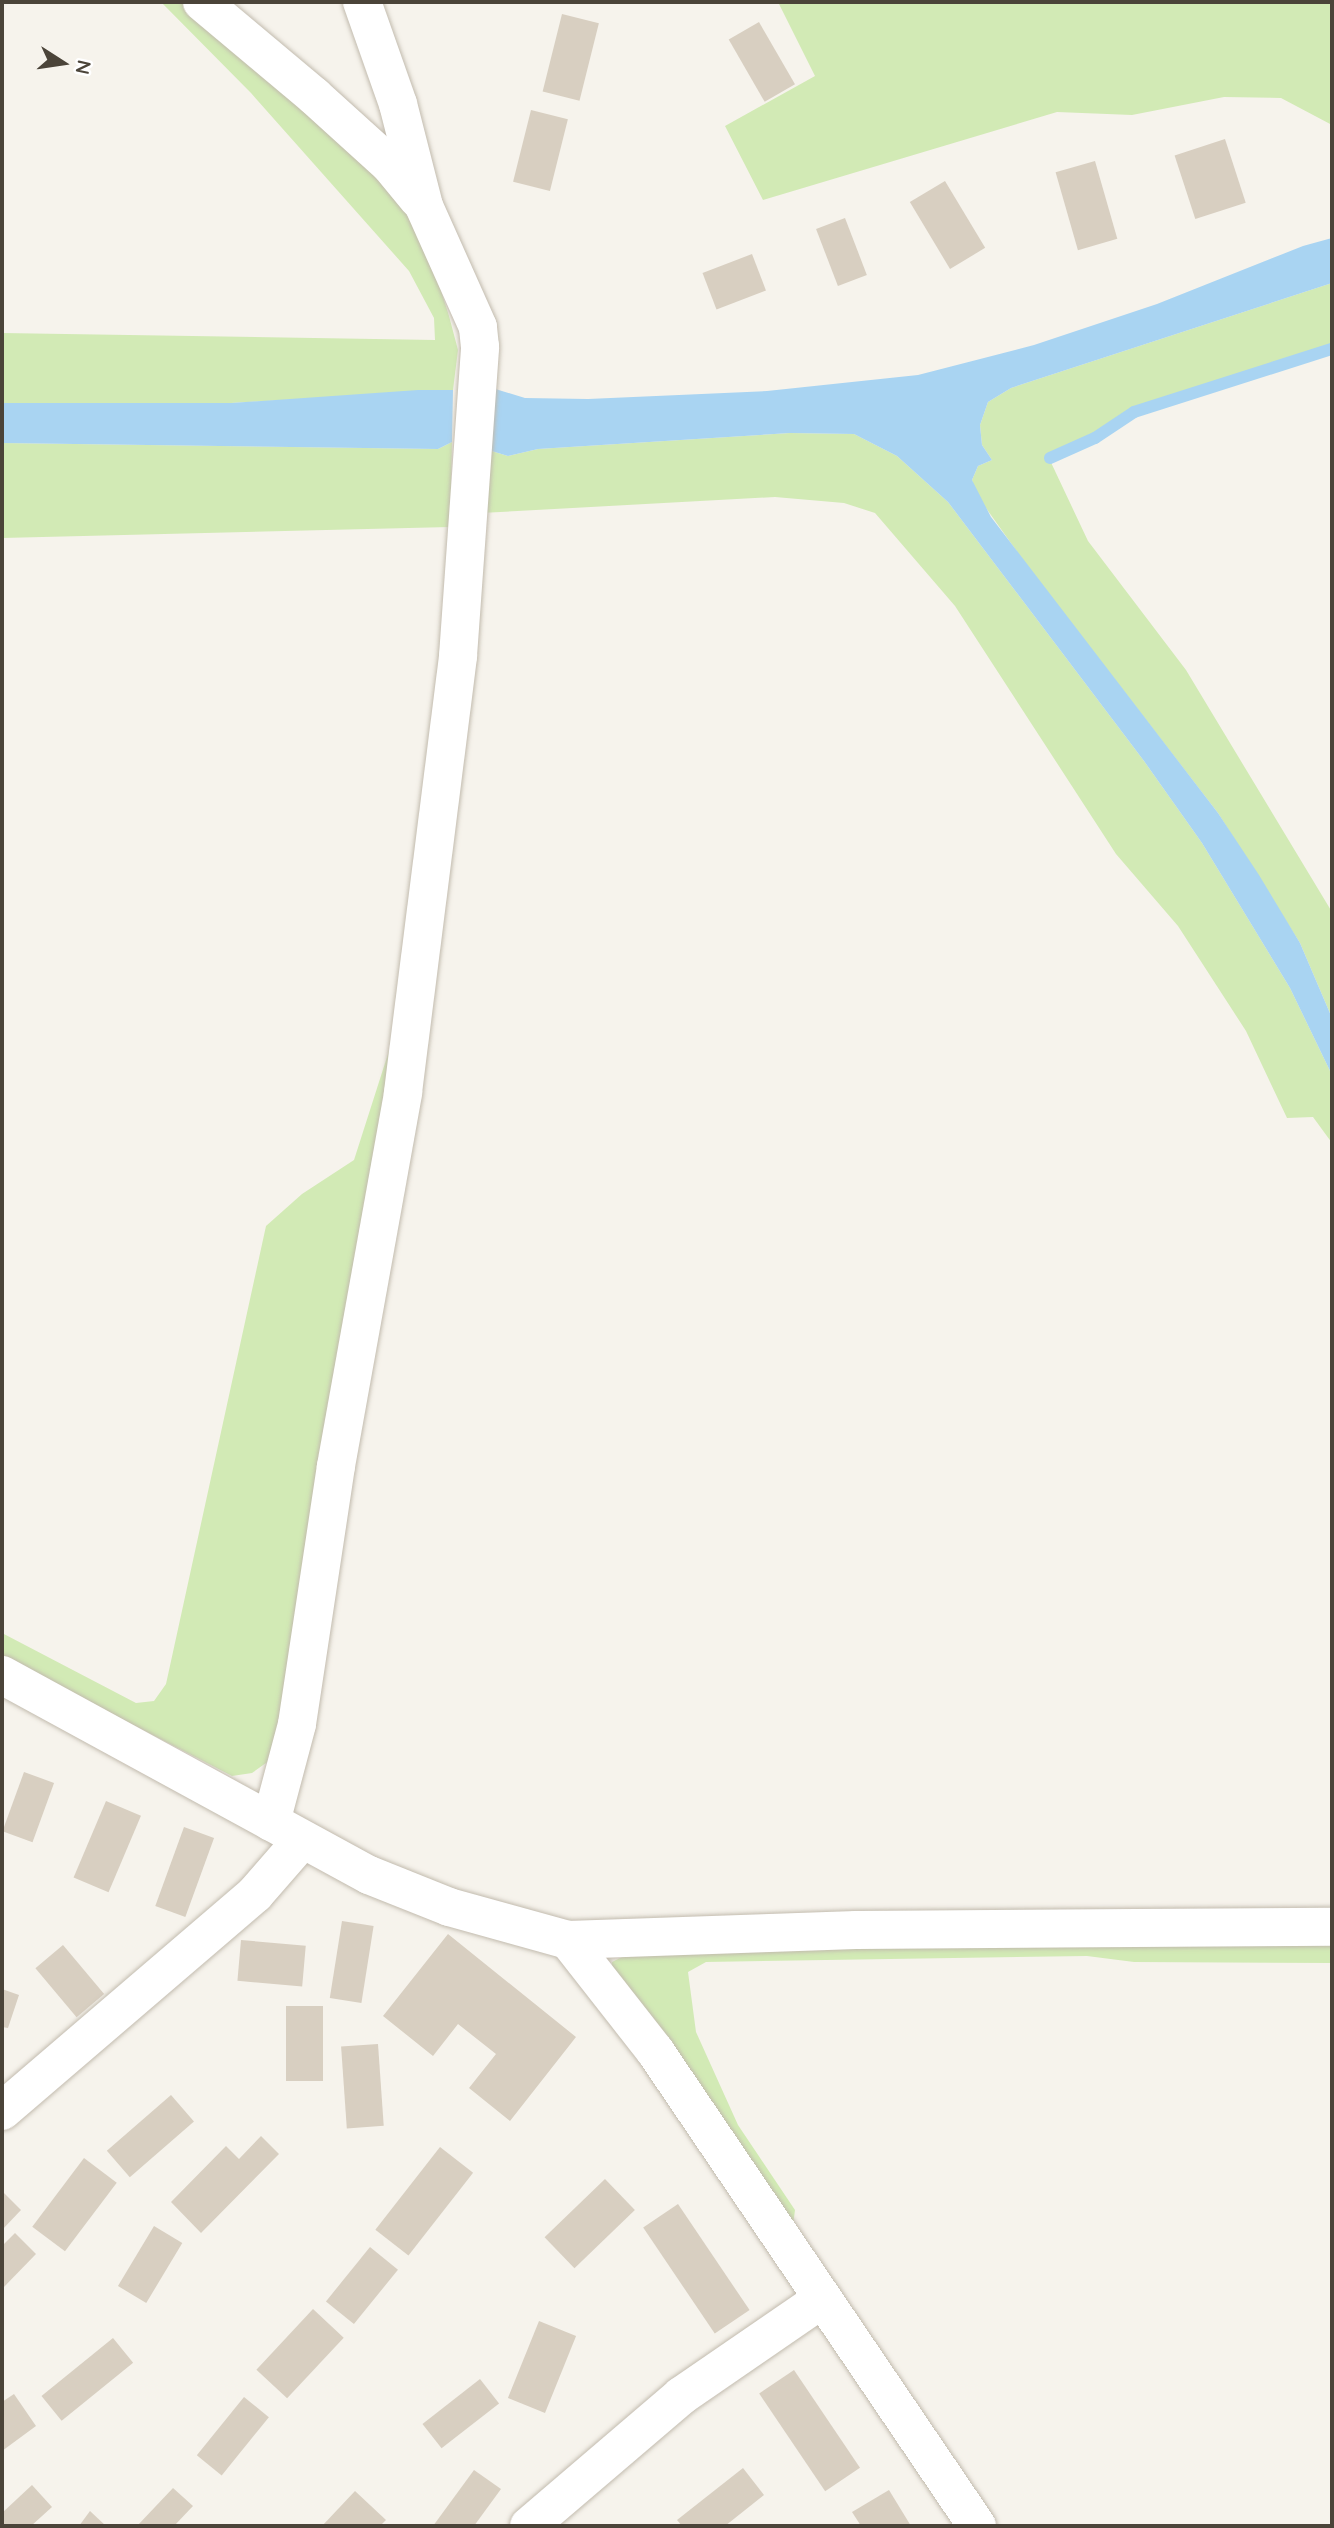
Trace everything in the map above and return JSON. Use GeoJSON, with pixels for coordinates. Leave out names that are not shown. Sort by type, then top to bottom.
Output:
{"type":"FeatureCollection","features":[{"type":"Feature","properties":{"kind":"street"},"geometry":{"type":"LineString","coordinates":[[202,2],[314,96],[390,165],[424,206]]}},
{"type":"Feature","properties":{"kind":"street"},"geometry":{"type":"LineString","coordinates":[[2,2111],[255,1894],[287,1831],[296,1724],[336,1466],[386,1209],[403,1092],[458,656],[474,390],[480,347],[478,327],[424,206],[398,104],[362,2]]}},
{"type":"Feature","properties":{"kind":"street"},"geometry":{"type":"LineString","coordinates":[[2,1675],[369,1875],[449,1907],[568,1940],[856,1930],[1332,1927]]}},
{"type":"Feature","properties":{"kind":"street"},"geometry":{"type":"LineString","coordinates":[[568,1940],[655,2051],[977,2526]]}},
{"type":"Feature","properties":{"kind":"street"},"geometry":{"type":"LineString","coordinates":[[529,2526],[681,2396],[822,2299]]}},
{"type":"Feature","properties":{"kind":"green space"},"geometry":{"type":"Polygon","coordinates":[[[161,2],[188,2],[383,172],[431,259],[458,350],[453,390],[231,403],[2,403],[2,333],[435,340],[434,318],[409,271],[251,93],[161,2]]]}},
{"type":"Feature","properties":{"kind":"green space"},"geometry":{"type":"Polygon","coordinates":[[[778,2],[1332,2],[1332,125],[1281,98],[1224,97],[1132,115],[1057,112],[763,200],[725,126],[815,76],[778,2]]]}},
{"type":"Feature","properties":{"kind":"green space"},"geometry":{"type":"Polygon","coordinates":[[[1332,283],[1332,347],[1133,410],[1094,436],[1047,454],[1088,541],[1186,670],[1332,912],[1332,1018],[1300,943],[1218,813],[1028,567],[976,494],[972,480],[978,466],[992,460],[982,445],[980,425],[988,402],[1011,388],[1332,283]]]}},
{"type":"Feature","properties":{"kind":"green space"},"geometry":{"type":"Polygon","coordinates":[[[790,433],[854,434],[897,456],[948,502],[1144,761],[1202,843],[1290,988],[1332,1075],[1332,1143],[1313,1117],[1287,1118],[1246,1031],[1178,926],[1116,854],[955,606],[875,513],[844,503],[775,497],[481,513],[485,449],[508,456],[538,449],[790,433]]]}},
{"type":"Feature","properties":{"kind":"green space"},"geometry":{"type":"Polygon","coordinates":[[[452,442],[450,527],[2,538],[2,443],[438,449],[452,442]]]}},
{"type":"Feature","properties":{"kind":"green space"},"geometry":{"type":"Polygon","coordinates":[[[395,1032],[273,1758],[252,1773],[232,1776],[2,1657],[2,1633],[136,1703],[154,1701],[166,1684],[266,1226],[302,1194],[354,1160],[395,1032]]]}},
{"type":"Feature","properties":{"kind":"green space"},"geometry":{"type":"Polygon","coordinates":[[[1332,1940],[1332,1963],[1134,1962],[1087,1956],[706,1962],[688,1972],[696,2032],[738,2125],[795,2210],[793,2225],[612,1975],[612,1962],[638,1949],[1332,1940]]]}},
{"type":"Feature","properties":{"kind":"water"},"geometry":{"type":"Polygon","coordinates":[[[1332,238],[1332,283],[1011,388],[988,402],[980,425],[982,445],[992,460],[978,466],[972,480],[991,517],[1218,813],[1259,875],[1300,943],[1332,1018],[1332,1075],[1290,988],[1202,843],[1144,761],[948,502],[897,456],[854,434],[790,433],[538,449],[508,456],[485,449],[489,387],[525,398],[588,399],[767,391],[918,375],[1034,345],[1157,304],[1303,246],[1332,238]]]}},
{"type":"Feature","properties":{"kind":"water"},"geometry":{"type":"Polygon","coordinates":[[[453,390],[452,442],[438,449],[2,443],[2,403],[231,403],[453,390]]]}},
{"type":"Feature","properties":{"kind":"building"},"geometry":{"type":"Polygon","coordinates":[[[562,14],[599,23],[580,101],[543,92],[562,14]]]}},
{"type":"Feature","properties":{"kind":"building"},"geometry":{"type":"Polygon","coordinates":[[[759,22],[795,84],[765,102],[729,40],[759,22]]]}},
{"type":"Feature","properties":{"kind":"building"},"geometry":{"type":"Polygon","coordinates":[[[531,110],[568,119],[550,191],[513,182],[531,110]]]}},
{"type":"Feature","properties":{"kind":"building"},"geometry":{"type":"Polygon","coordinates":[[[1225,139],[1246,203],[1195,219],[1175,155],[1225,139]]]}},
{"type":"Feature","properties":{"kind":"building"},"geometry":{"type":"Polygon","coordinates":[[[1095,161],[1117,239],[1078,250],[1056,172],[1095,161]]]}},
{"type":"Feature","properties":{"kind":"building"},"geometry":{"type":"Polygon","coordinates":[[[945,181],[985,248],[950,269],[910,202],[945,181]]]}},
{"type":"Feature","properties":{"kind":"building"},"geometry":{"type":"Polygon","coordinates":[[[845,218],[867,275],[838,286],[816,229],[845,218]]]}},
{"type":"Feature","properties":{"kind":"building"},"geometry":{"type":"Polygon","coordinates":[[[752,254],[766,290],[716,309],[703,273],[752,254]]]}},
{"type":"Feature","properties":{"kind":"building"},"geometry":{"type":"Polygon","coordinates":[[[24,1772],[54,1783],[33,1842],[2,1831],[24,1772]]]}},
{"type":"Feature","properties":{"kind":"building"},"geometry":{"type":"Polygon","coordinates":[[[106,1801],[141,1816],[109,1892],[74,1877],[106,1801]]]}},
{"type":"Feature","properties":{"kind":"building"},"geometry":{"type":"Polygon","coordinates":[[[184,1827],[214,1838],[185,1917],[155,1906],[184,1827]]]}},
{"type":"Feature","properties":{"kind":"building"},"geometry":{"type":"Polygon","coordinates":[[[342,1921],[374,1926],[361,2003],[330,1998],[342,1921]]]}},
{"type":"Feature","properties":{"kind":"building"},"geometry":{"type":"Polygon","coordinates":[[[448,1934],[576,2037],[510,2121],[469,2088],[496,2054],[458,2024],[433,2056],[383,2016],[448,1934]]]}},
{"type":"Feature","properties":{"kind":"building"},"geometry":{"type":"Polygon","coordinates":[[[241,1940],[306,1946],[302,1987],[237,1981],[241,1940]]]}},
{"type":"Feature","properties":{"kind":"building"},"geometry":{"type":"Polygon","coordinates":[[[63,1945],[104,1994],[77,2017],[35,1968],[63,1945]]]}},
{"type":"Feature","properties":{"kind":"building"},"geometry":{"type":"Polygon","coordinates":[[[2,1989],[19,1995],[8,2028],[2,2027],[2,1989]]]}},
{"type":"Feature","properties":{"kind":"building"},"geometry":{"type":"Polygon","coordinates":[[[286,2006],[323,2006],[323,2081],[286,2081],[286,2006]]]}},
{"type":"Feature","properties":{"kind":"building"},"geometry":{"type":"Polygon","coordinates":[[[378,2044],[384,2126],[347,2128],[341,2047],[378,2044]]]}},
{"type":"Feature","properties":{"kind":"building"},"geometry":{"type":"Polygon","coordinates":[[[171,2095],[194,2121],[130,2177],[107,2151],[171,2095]]]}},
{"type":"Feature","properties":{"kind":"building"},"geometry":{"type":"Polygon","coordinates":[[[261,2136],[279,2154],[201,2233],[171,2202],[226,2146],[239,2159],[261,2136]]]}},
{"type":"Feature","properties":{"kind":"building"},"geometry":{"type":"Polygon","coordinates":[[[440,2147],[473,2173],[408,2256],[375,2230],[440,2147]]]}},
{"type":"Feature","properties":{"kind":"building"},"geometry":{"type":"Polygon","coordinates":[[[84,2158],[117,2183],[65,2251],[32,2227],[84,2158]]]}},
{"type":"Feature","properties":{"kind":"building"},"geometry":{"type":"Polygon","coordinates":[[[605,2179],[635,2210],[574,2268],[545,2237],[605,2179]]]}},
{"type":"Feature","properties":{"kind":"building"},"geometry":{"type":"Polygon","coordinates":[[[2,2191],[21,2210],[2,2230],[2,2191]]]}},
{"type":"Feature","properties":{"kind":"building"},"geometry":{"type":"Polygon","coordinates":[[[678,2204],[750,2310],[715,2334],[643,2227],[678,2204]]]}},
{"type":"Feature","properties":{"kind":"building"},"geometry":{"type":"Polygon","coordinates":[[[154,2226],[182,2243],[146,2303],[118,2286],[154,2226]]]}},
{"type":"Feature","properties":{"kind":"building"},"geometry":{"type":"Polygon","coordinates":[[[15,2233],[36,2254],[2,2289],[2,2246],[15,2233]]]}},
{"type":"Feature","properties":{"kind":"building"},"geometry":{"type":"Polygon","coordinates":[[[370,2247],[398,2270],[354,2324],[326,2301],[370,2247]]]}},
{"type":"Feature","properties":{"kind":"building"},"geometry":{"type":"Polygon","coordinates":[[[313,2309],[344,2338],[287,2398],[256,2370],[313,2309]]]}},
{"type":"Feature","properties":{"kind":"building"},"geometry":{"type":"Polygon","coordinates":[[[539,2321],[576,2336],[545,2413],[508,2398],[539,2321]]]}},
{"type":"Feature","properties":{"kind":"building"},"geometry":{"type":"Polygon","coordinates":[[[113,2338],[133,2363],[62,2421],[42,2396],[113,2338]]]}},
{"type":"Feature","properties":{"kind":"building"},"geometry":{"type":"Polygon","coordinates":[[[794,2370],[860,2468],[825,2491],[759,2393],[794,2370]]]}},
{"type":"Feature","properties":{"kind":"building"},"geometry":{"type":"Polygon","coordinates":[[[480,2379],[499,2403],[442,2448],[422,2424],[480,2379]]]}},
{"type":"Feature","properties":{"kind":"building"},"geometry":{"type":"Polygon","coordinates":[[[14,2394],[36,2426],[2,2451],[2,2402],[14,2394]]]}},
{"type":"Feature","properties":{"kind":"building"},"geometry":{"type":"Polygon","coordinates":[[[244,2397],[269,2417],[222,2475],[197,2455],[244,2397]]]}},
{"type":"Feature","properties":{"kind":"building"},"geometry":{"type":"Polygon","coordinates":[[[743,2468],[764,2495],[725,2526],[682,2526],[677,2520],[743,2468]]]}},
{"type":"Feature","properties":{"kind":"building"},"geometry":{"type":"Polygon","coordinates":[[[474,2470],[501,2489],[474,2526],[433,2526],[474,2470]]]}},
{"type":"Feature","properties":{"kind":"building"},"geometry":{"type":"Polygon","coordinates":[[[32,2485],[52,2507],[31,2526],[2,2526],[2,2513],[32,2485]]]}},
{"type":"Feature","properties":{"kind":"building"},"geometry":{"type":"Polygon","coordinates":[[[173,2488],[193,2506],[174,2526],[137,2526],[173,2488]]]}},
{"type":"Feature","properties":{"kind":"building"},"geometry":{"type":"Polygon","coordinates":[[[889,2490],[911,2526],[861,2526],[852,2512],[889,2490]]]}},
{"type":"Feature","properties":{"kind":"building"},"geometry":{"type":"Polygon","coordinates":[[[355,2491],[386,2520],[380,2526],[322,2526],[355,2491]]]}},
{"type":"Feature","properties":{"kind":"building"},"geometry":{"type":"Polygon","coordinates":[[[90,2511],[106,2526],[79,2526],[90,2511]]]}},
{"type":"Feature","properties":{"kind":"waterway"},"geometry":{"type":"LineString","coordinates":[[1050,458],[1095,438],[1134,412],[1332,349]]}}]}
